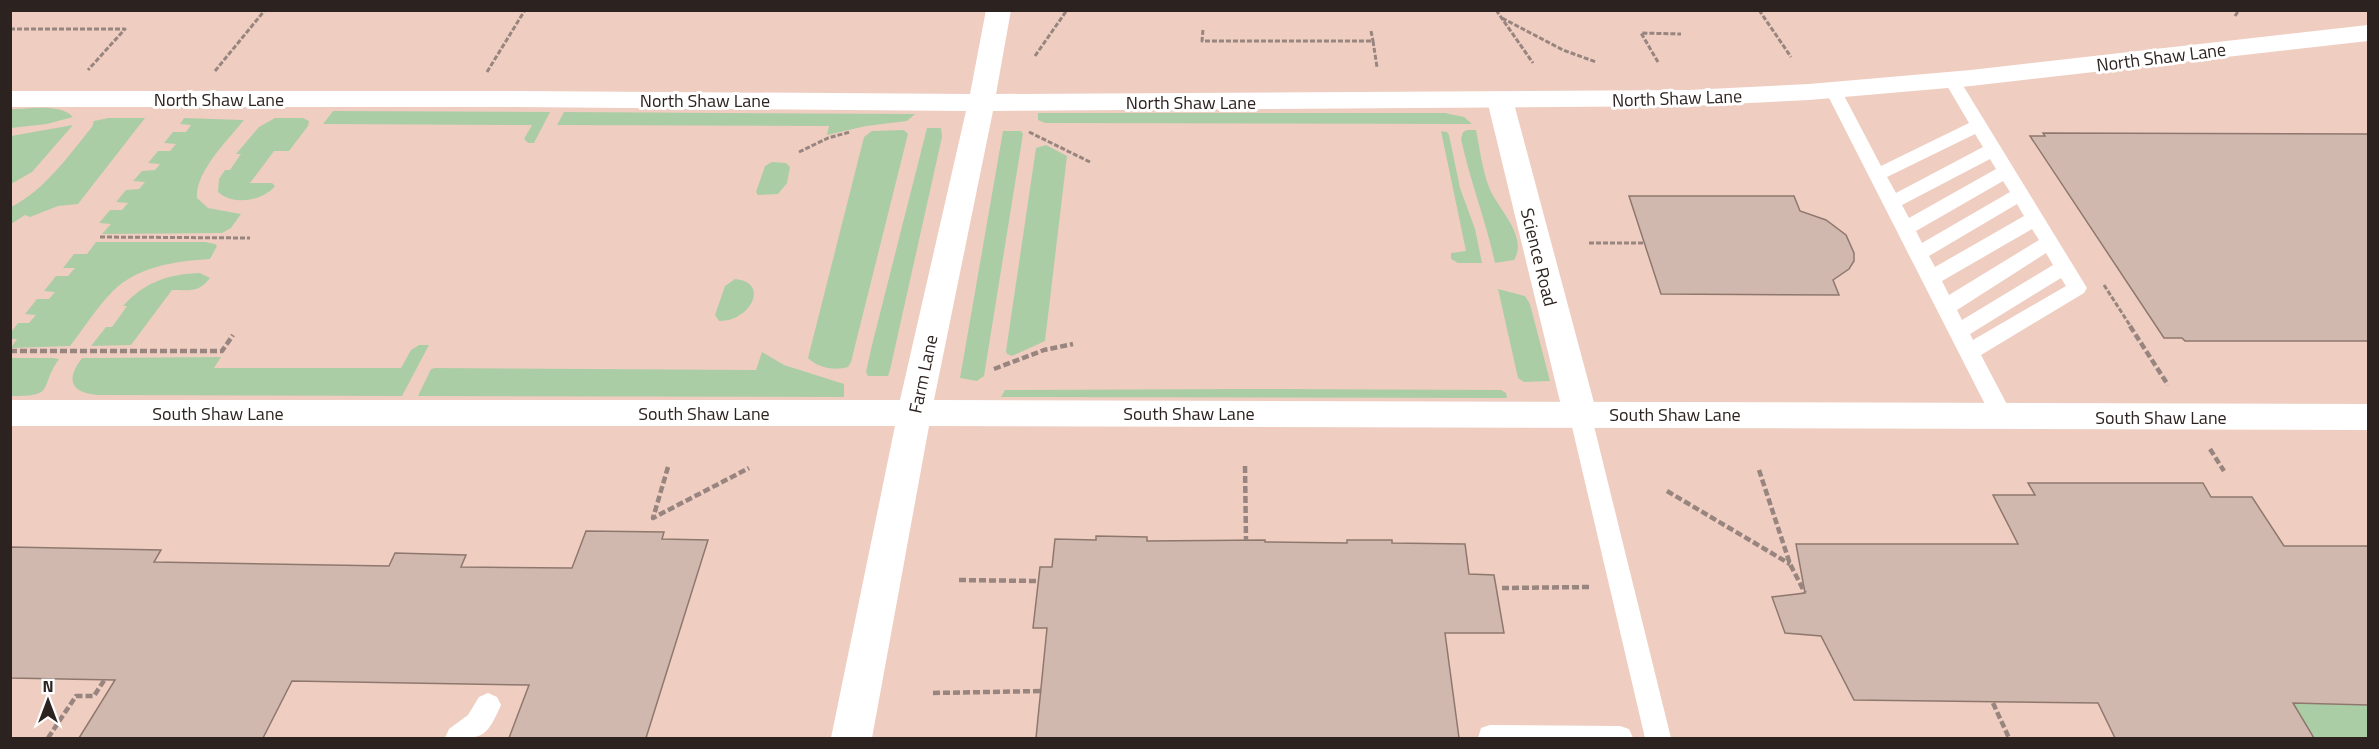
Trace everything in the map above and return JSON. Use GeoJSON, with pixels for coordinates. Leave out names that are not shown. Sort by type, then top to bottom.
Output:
{"type":"FeatureCollection","features":[{"type":"Feature","properties":{"kind":"street","name":"Farm Lane"},"geometry":{"type":"LineString","coordinates":[[851,738],[914,414],[982,102],[999,10]]}},
{"type":"Feature","properties":{"kind":"street","name":"North Shaw Lane"},"geometry":{"type":"LineString","coordinates":[[10,99],[982,102],[1689,98],[1833,90],[1951,79],[2368,33]]}},
{"type":"Feature","properties":{"kind":"street","name":"Science Road"},"geometry":{"type":"LineString","coordinates":[[1500,100],[1580,414]]}},
{"type":"Feature","properties":{"kind":"street","name":"South Shaw Lane"},"geometry":{"type":"LineString","coordinates":[[10,413],[2368,417]]}},
{"type":"Feature","properties":{"kind":"lane"},"geometry":{"type":"LineString","coordinates":[[1951,79],[2077,288],[1969,352]]}},
{"type":"Feature","properties":{"kind":"lane"},"geometry":{"type":"LineString","coordinates":[[1833,90],[2002,416]]}},
{"type":"Feature","properties":{"kind":"lane"},"geometry":{"type":"LineString","coordinates":[[1877,175],[1979,125]]}},
{"type":"Feature","properties":{"kind":"lane"},"geometry":{"type":"LineString","coordinates":[[1892,203],[1994,149]]}},
{"type":"Feature","properties":{"kind":"lane"},"geometry":{"type":"LineString","coordinates":[[1905,229],[2007,171]]}},
{"type":"Feature","properties":{"kind":"lane"},"geometry":{"type":"LineString","coordinates":[[1918,254],[2021,194]]}},
{"type":"Feature","properties":{"kind":"lane"},"geometry":{"type":"LineString","coordinates":[[1931,278],[2036,218]]}},
{"type":"Feature","properties":{"kind":"lane"},"geometry":{"type":"LineString","coordinates":[[1946,307],[2050,243]]}},
{"type":"Feature","properties":{"kind":"lane"},"geometry":{"type":"LineString","coordinates":[[1958,332],[2065,267]]}},
{"type":"Feature","properties":{"kind":"lane"},"geometry":{"type":"LineString","coordinates":[[1580,414],[1658,738]]}},
{"type":"Feature","properties":{"kind":"lane"},"geometry":{"type":"LineString","coordinates":[[458,738],[477,724],[488,705]]}},
{"type":"Feature","properties":{"kind":"lane"},"geometry":{"type":"LineString","coordinates":[[1490,737],[1620,738]]}},
{"type":"Feature","properties":{"kind":"path"},"geometry":{"type":"LineString","coordinates":[[214,72],[265,10]]}},
{"type":"Feature","properties":{"kind":"path"},"geometry":{"type":"LineString","coordinates":[[487,72],[525,10]]}},
{"type":"Feature","properties":{"kind":"path"},"geometry":{"type":"LineString","coordinates":[[1035,56],[1068,10]]}},
{"type":"Feature","properties":{"kind":"path"},"geometry":{"type":"LineString","coordinates":[[1496,10],[1533,63]]}},
{"type":"Feature","properties":{"kind":"path"},"geometry":{"type":"LineString","coordinates":[[1759,10],[1791,57]]}},
{"type":"Feature","properties":{"kind":"path"},"geometry":{"type":"LineString","coordinates":[[2235,16],[2239,10]]}},
{"type":"Feature","properties":{"kind":"path"},"geometry":{"type":"LineString","coordinates":[[1502,18],[1563,50],[1596,62]]}},
{"type":"Feature","properties":{"kind":"path"},"geometry":{"type":"LineString","coordinates":[[10,28],[125,29],[87,70]]}},
{"type":"Feature","properties":{"kind":"path"},"geometry":{"type":"LineString","coordinates":[[1203,30],[1202,41],[1373,41]]}},
{"type":"Feature","properties":{"kind":"path"},"geometry":{"type":"LineString","coordinates":[[1371,31],[1377,67]]}},
{"type":"Feature","properties":{"kind":"path"},"geometry":{"type":"LineString","coordinates":[[1658,62],[1641,33],[1680,34]]}},
{"type":"Feature","properties":{"kind":"path"},"geometry":{"type":"LineString","coordinates":[[799,152],[828,138],[856,130]]}},
{"type":"Feature","properties":{"kind":"path"},"geometry":{"type":"LineString","coordinates":[[1029,132],[1090,162]]}},
{"type":"Feature","properties":{"kind":"path"},"geometry":{"type":"LineString","coordinates":[[100,237],[250,238]]}},
{"type":"Feature","properties":{"kind":"path"},"geometry":{"type":"LineString","coordinates":[[1589,243],[1645,243]]}},
{"type":"Feature","properties":{"kind":"path"},"geometry":{"type":"LineString","coordinates":[[2101,280],[2224,471]]}},
{"type":"Feature","properties":{"kind":"path"},"geometry":{"type":"LineString","coordinates":[[10,351],[222,351],[233,335]]}},
{"type":"Feature","properties":{"kind":"path"},"geometry":{"type":"LineString","coordinates":[[994,369],[1044,350],[1074,344]]}},
{"type":"Feature","properties":{"kind":"path"},"geometry":{"type":"LineString","coordinates":[[1245,466],[1246,540]]}},
{"type":"Feature","properties":{"kind":"path"},"geometry":{"type":"LineString","coordinates":[[668,467],[653,518],[749,468]]}},
{"type":"Feature","properties":{"kind":"path"},"geometry":{"type":"LineString","coordinates":[[1759,470],[1790,564],[1805,593]]}},
{"type":"Feature","properties":{"kind":"path"},"geometry":{"type":"LineString","coordinates":[[1667,490],[1790,564]]}},
{"type":"Feature","properties":{"kind":"path"},"geometry":{"type":"LineString","coordinates":[[959,580],[1038,581]]}},
{"type":"Feature","properties":{"kind":"path"},"geometry":{"type":"LineString","coordinates":[[1502,588],[1622,587]]}},
{"type":"Feature","properties":{"kind":"path"},"geometry":{"type":"LineString","coordinates":[[48,738],[76,696],[94,696],[105,679]]}},
{"type":"Feature","properties":{"kind":"path"},"geometry":{"type":"LineString","coordinates":[[933,693],[1041,691]]}},
{"type":"Feature","properties":{"kind":"path"},"geometry":{"type":"LineString","coordinates":[[1993,703],[2009,738]]}},
{"type":"Feature","properties":{"kind":"shaded area"},"geometry":{"type":"Polygon","coordinates":[[[11,11],[2368,11],[2368,738],[11,738],[11,11]]]}},
{"type":"Feature","properties":{"kind":"green space"},"geometry":{"type":"Polygon","coordinates":[[[53,108],[73,117],[47,124],[11,128],[11,109],[53,108]]]}},
{"type":"Feature","properties":{"kind":"green space"},"geometry":{"type":"Polygon","coordinates":[[[333,111],[550,112],[534,143],[528,143],[524,139],[532,125],[323,124],[333,111]]]}},
{"type":"Feature","properties":{"kind":"green space"},"geometry":{"type":"Polygon","coordinates":[[[564,112],[915,114],[907,121],[866,126],[827,135],[829,126],[557,125],[564,112]]]}},
{"type":"Feature","properties":{"kind":"green space"},"geometry":{"type":"Polygon","coordinates":[[[1038,113],[1445,113],[1464,117],[1472,124],[1045,123],[1038,120],[1038,113]]]}},
{"type":"Feature","properties":{"kind":"green space"},"geometry":{"type":"Polygon","coordinates":[[[108,118],[145,118],[78,204],[58,206],[30,217],[25,215],[11,224],[11,207],[34,192],[55,172],[92,127],[94,121],[108,118]]]}},
{"type":"Feature","properties":{"kind":"green space"},"geometry":{"type":"Polygon","coordinates":[[[184,118],[244,120],[207,167],[201,178],[197,198],[208,208],[241,214],[231,228],[222,233],[102,234],[111,224],[99,223],[110,210],[122,210],[128,203],[116,202],[126,190],[139,189],[145,182],[133,181],[142,171],[155,170],[160,164],[148,163],[158,151],[170,151],[176,144],[164,143],[173,132],[186,132],[191,125],[180,124],[184,118]]]}},
{"type":"Feature","properties":{"kind":"green space"},"geometry":{"type":"Polygon","coordinates":[[[275,118],[303,118],[309,121],[308,126],[289,151],[274,151],[250,183],[272,183],[275,186],[263,195],[248,200],[232,199],[218,192],[219,179],[225,170],[230,170],[241,154],[236,154],[259,127],[275,118]]]}},
{"type":"Feature","properties":{"kind":"green space"},"geometry":{"type":"Polygon","coordinates":[[[73,125],[32,172],[11,184],[11,136],[73,125]]]}},
{"type":"Feature","properties":{"kind":"green space"},"geometry":{"type":"Polygon","coordinates":[[[927,128],[941,128],[942,137],[890,370],[888,376],[868,376],[866,372],[872,345],[927,128]]]}},
{"type":"Feature","properties":{"kind":"green space"},"geometry":{"type":"Polygon","coordinates":[[[904,130],[908,134],[851,362],[848,367],[843,368],[832,369],[822,366],[808,358],[864,137],[872,131],[904,130]]]}},
{"type":"Feature","properties":{"kind":"green space"},"geometry":{"type":"Polygon","coordinates":[[[1476,130],[1489,187],[1515,232],[1518,251],[1514,260],[1495,263],[1461,139],[1463,132],[1476,130]]]}},
{"type":"Feature","properties":{"kind":"green space"},"geometry":{"type":"Polygon","coordinates":[[[1003,131],[1021,131],[1023,134],[984,376],[977,381],[960,378],[1003,131]]]}},
{"type":"Feature","properties":{"kind":"green space"},"geometry":{"type":"Polygon","coordinates":[[[1441,131],[1449,135],[1460,188],[1475,229],[1482,263],[1458,263],[1451,259],[1451,253],[1466,251],[1441,131]]]}},
{"type":"Feature","properties":{"kind":"green space"},"geometry":{"type":"Polygon","coordinates":[[[1046,145],[1067,156],[1045,341],[1012,356],[1006,351],[1036,148],[1046,145]]]}},
{"type":"Feature","properties":{"kind":"green space"},"geometry":{"type":"Polygon","coordinates":[[[772,162],[786,163],[790,167],[787,183],[778,194],[758,195],[756,192],[765,166],[772,162]]]}},
{"type":"Feature","properties":{"kind":"green space"},"geometry":{"type":"Polygon","coordinates":[[[96,242],[205,242],[217,246],[210,259],[158,266],[123,283],[102,304],[70,346],[11,348],[17,339],[11,339],[11,332],[18,323],[29,323],[36,315],[25,314],[37,299],[49,299],[55,292],[44,291],[56,276],[68,276],[75,268],[63,268],[74,254],[87,254],[96,242]]]}},
{"type":"Feature","properties":{"kind":"green space"},"geometry":{"type":"Polygon","coordinates":[[[200,273],[210,278],[206,283],[189,290],[172,290],[131,345],[91,346],[106,327],[112,327],[127,306],[123,306],[148,285],[178,275],[200,273]]]}},
{"type":"Feature","properties":{"kind":"green space"},"geometry":{"type":"Polygon","coordinates":[[[735,279],[746,282],[752,287],[754,294],[752,302],[740,315],[730,320],[719,321],[715,315],[725,286],[735,279]]]}},
{"type":"Feature","properties":{"kind":"green space"},"geometry":{"type":"Polygon","coordinates":[[[1498,289],[1525,296],[1530,304],[1550,381],[1524,382],[1518,378],[1498,289]]]}},
{"type":"Feature","properties":{"kind":"green space"},"geometry":{"type":"Polygon","coordinates":[[[419,345],[429,345],[402,396],[102,395],[78,389],[74,386],[73,380],[73,374],[82,358],[221,357],[214,368],[401,368],[411,350],[419,345]]]}},
{"type":"Feature","properties":{"kind":"green space"},"geometry":{"type":"Polygon","coordinates":[[[762,352],[784,365],[844,384],[844,397],[418,396],[431,369],[435,368],[756,370],[762,352]]]}},
{"type":"Feature","properties":{"kind":"green space"},"geometry":{"type":"Polygon","coordinates":[[[11,358],[59,359],[41,392],[25,396],[11,396],[11,358]]]}},
{"type":"Feature","properties":{"kind":"green space"},"geometry":{"type":"Polygon","coordinates":[[[1005,390],[1501,390],[1506,393],[1507,398],[1001,397],[1005,390]]]}},
{"type":"Feature","properties":{"kind":"green space"},"geometry":{"type":"Polygon","coordinates":[[[2293,703],[2368,705],[2368,738],[2314,738],[2293,703]]]}},
{"type":"Feature","properties":{"kind":"building"},"geometry":{"type":"Polygon","coordinates":[[[2043,133],[2368,134],[2368,341],[2185,341],[2182,338],[2164,338],[2030,136],[2045,136],[2043,133]]]}},
{"type":"Feature","properties":{"kind":"building"},"geometry":{"type":"Polygon","coordinates":[[[1629,196],[1794,196],[1800,211],[1826,220],[1846,235],[1854,253],[1854,261],[1849,269],[1833,280],[1839,295],[1661,294],[1629,196]]]}},
{"type":"Feature","properties":{"kind":"building"},"geometry":{"type":"Polygon","coordinates":[[[2028,483],[2203,483],[2211,497],[2252,497],[2284,546],[2368,546],[2368,705],[2293,703],[2314,738],[2115,738],[2098,703],[1854,700],[1821,636],[1785,633],[1772,597],[1805,593],[1796,544],[2018,544],[1993,495],[2035,495],[2028,483]]]}},
{"type":"Feature","properties":{"kind":"building"},"geometry":{"type":"Polygon","coordinates":[[[586,531],[664,532],[662,539],[708,540],[646,738],[509,738],[529,685],[292,681],[263,738],[79,738],[115,680],[10,678],[10,547],[161,550],[154,562],[389,566],[395,553],[466,555],[461,567],[572,568],[586,531]]]}},
{"type":"Feature","properties":{"kind":"building"},"geometry":{"type":"Polygon","coordinates":[[[1096,536],[1147,537],[1147,541],[1265,540],[1265,542],[1347,543],[1347,540],[1392,540],[1392,543],[1465,544],[1469,574],[1494,575],[1504,633],[1445,633],[1459,738],[1036,738],[1047,628],[1033,628],[1040,567],[1052,567],[1055,539],[1096,540],[1096,536]]]}}]}
